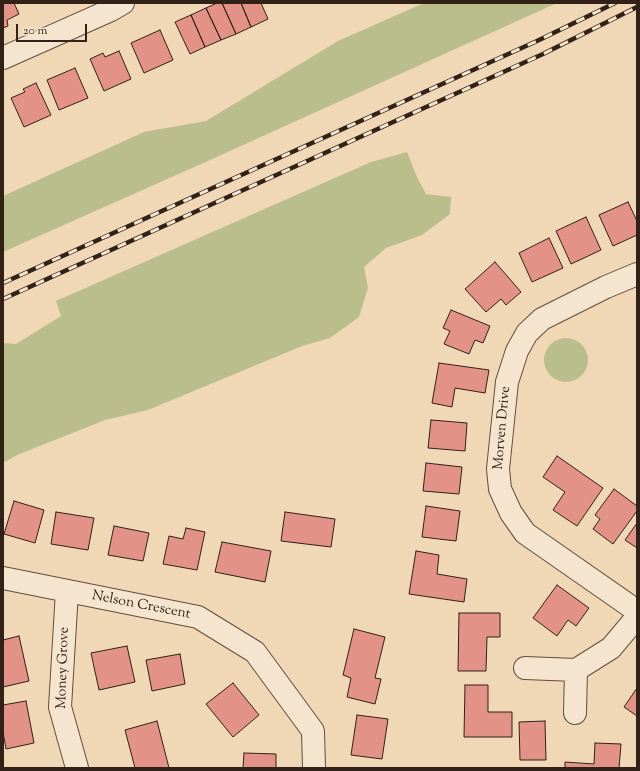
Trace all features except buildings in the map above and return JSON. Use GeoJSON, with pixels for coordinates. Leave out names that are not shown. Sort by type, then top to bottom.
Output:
{"type":"FeatureCollection","features":[{"type":"Feature","properties":{"kind":"street"},"geometry":{"type":"LineString","coordinates":[[3,58],[111,10],[123,3]]}},
{"type":"Feature","properties":{"kind":"street","name":"Morven Drive"},"geometry":{"type":"LineString","coordinates":[[637,274],[606,287],[542,319],[527,333],[517,351],[507,382],[498,469],[500,489],[511,513],[525,533],[637,611]]}},
{"type":"Feature","properties":{"kind":"street","name":"Nelson Crescent"},"geometry":{"type":"LineString","coordinates":[[3,578],[198,617],[255,652],[313,731],[314,768]]}},
{"type":"Feature","properties":{"kind":"street","name":"Money Grove"},"geometry":{"type":"LineString","coordinates":[[67,591],[60,708],[77,768]]}},
{"type":"Feature","properties":{"kind":"street"},"geometry":{"type":"LineString","coordinates":[[525,668],[576,670],[612,648],[637,617]]}},
{"type":"Feature","properties":{"kind":"street"},"geometry":{"type":"LineString","coordinates":[[575,713],[576,670]]}},
{"type":"Feature","properties":{"kind":"green space"},"geometry":{"type":"Polygon","coordinates":[[[424,3],[557,3],[3,252],[3,196],[144,132],[206,121],[338,41],[424,3]]]}},
{"type":"Feature","properties":{"kind":"green space"},"geometry":{"type":"Polygon","coordinates":[[[407,152],[426,194],[451,197],[450,214],[422,235],[386,248],[364,267],[368,288],[359,317],[330,338],[302,346],[148,410],[105,420],[17,455],[3,463],[3,343],[16,344],[61,316],[56,301],[371,162],[407,152]]]}},
{"type":"Feature","properties":{"kind":"green space"},"geometry":{"type":"Polygon","coordinates":[[[562,338],[570,338],[575,339],[582,344],[587,351],[587,369],[582,376],[575,381],[562,382],[554,379],[547,372],[544,364],[544,356],[547,348],[554,341],[562,338]]]}},
{"type":"Feature","properties":{"kind":"railway"},"geometry":{"type":"LineString","coordinates":[[3,283],[537,41],[615,3]]}},
{"type":"Feature","properties":{"kind":"railway"},"geometry":{"type":"LineString","coordinates":[[3,299],[543,54],[637,7]]}}]}
